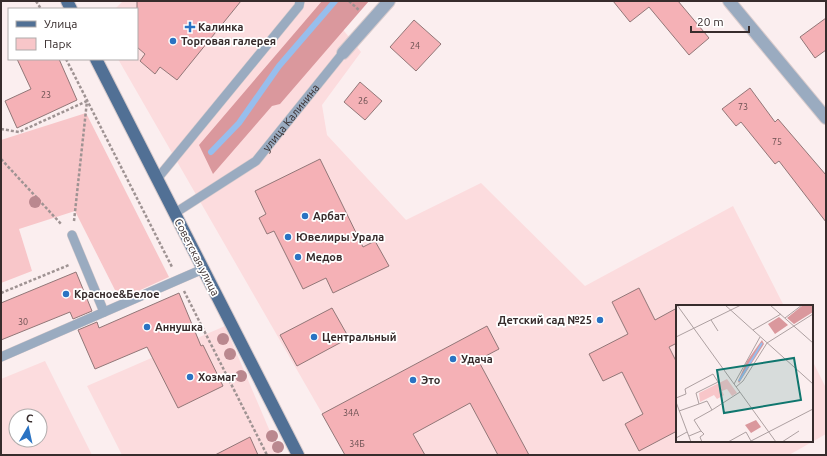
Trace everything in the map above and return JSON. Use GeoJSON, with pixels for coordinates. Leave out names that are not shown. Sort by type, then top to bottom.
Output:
{"type":"FeatureCollection","features":[{"type":"Feature","properties":{"kind":"main road","name":"Советская улица"},"geometry":{"type":"LineString","coordinates":[[97,60],[298,455]]}},
{"type":"Feature","properties":{"kind":"street","name":"улица Калинина"},"geometry":{"type":"LineString","coordinates":[[343,54],[389,1]]}},
{"type":"Feature","properties":{"kind":"street"},"geometry":{"type":"LineString","coordinates":[[730,1],[826,118]]}},
{"type":"Feature","properties":{"kind":"lane"},"geometry":{"type":"LineString","coordinates":[[157,179],[299,6],[300,1]]}},
{"type":"Feature","properties":{"kind":"lane","name":"улица Калинина"},"geometry":{"type":"LineString","coordinates":[[175,213],[256,161],[343,54]]}},
{"type":"Feature","properties":{"kind":"lane"},"geometry":{"type":"LineString","coordinates":[[72,235],[104,312]]}},
{"type":"Feature","properties":{"kind":"lane"},"geometry":{"type":"LineString","coordinates":[[1,357],[203,268]]}},
{"type":"Feature","properties":{"kind":"path"},"geometry":{"type":"LineString","coordinates":[[66,60],[267,455]]}},
{"type":"Feature","properties":{"kind":"path"},"geometry":{"type":"LineString","coordinates":[[1,129],[19,132],[87,101]]}},
{"type":"Feature","properties":{"kind":"path"},"geometry":{"type":"LineString","coordinates":[[72,235],[87,101]]}},
{"type":"Feature","properties":{"kind":"path"},"geometry":{"type":"LineString","coordinates":[[1,159],[72,235]]}},
{"type":"Feature","properties":{"kind":"path"},"geometry":{"type":"LineString","coordinates":[[1,293],[82,260]]}},
{"type":"Feature","properties":{"kind":"shaded area"},"geometry":{"type":"Polygon","coordinates":[[[123,1],[320,1],[361,52],[322,105],[327,135],[406,220],[481,183],[585,286],[733,206],[783,305],[676,305],[676,442],[812,442],[789,455],[346,455],[119,60],[138,60],[138,8],[116,8],[123,1]]]}},
{"type":"Feature","properties":{"kind":"shaded area"},"geometry":{"type":"Polygon","coordinates":[[[322,1],[369,1],[280,104],[272,106],[213,174],[199,145],[322,1]]]}},
{"type":"Feature","properties":{"kind":"shaded area"},"geometry":{"type":"Polygon","coordinates":[[[225,326],[280,455],[122,455],[87,386],[225,326]]]}},
{"type":"Feature","properties":{"kind":"shaded area"},"geometry":{"type":"Polygon","coordinates":[[[45,361],[92,455],[1,455],[1,379],[45,361]]]}},
{"type":"Feature","properties":{"kind":"shaded area"},"geometry":{"type":"Polygon","coordinates":[[[813,362],[826,388],[826,434],[813,441],[813,362]]]}},
{"type":"Feature","properties":{"kind":"green space"},"geometry":{"type":"Polygon","coordinates":[[[86,113],[169,277],[125,297],[117,294],[75,211],[19,229],[32,271],[1,283],[1,140],[86,113]]]}},
{"type":"Feature","properties":{"kind":"building","name":"Торговая галерея"},"geometry":{"type":"Polygon","coordinates":[[[137,1],[241,1],[177,80],[160,67],[155,74],[140,61],[145,54],[138,48],[137,1]]]}},
{"type":"Feature","properties":{"kind":"building"},"geometry":{"type":"Polygon","coordinates":[[[613,1],[678,1],[709,38],[689,55],[649,7],[630,22],[613,1]]]}},
{"type":"Feature","properties":{"kind":"building"},"geometry":{"type":"Polygon","coordinates":[[[826,18],[826,50],[815,58],[800,37],[826,18]]]}},
{"type":"Feature","properties":{"kind":"building"},"geometry":{"type":"Polygon","coordinates":[[[414,20],[441,44],[416,71],[390,47],[414,20]]]}},
{"type":"Feature","properties":{"kind":"building"},"geometry":{"type":"Polygon","coordinates":[[[17,60],[59,60],[77,100],[17,128],[5,101],[31,89],[17,60]]]}},
{"type":"Feature","properties":{"kind":"building"},"geometry":{"type":"Polygon","coordinates":[[[360,82],[382,101],[365,120],[344,102],[360,82]]]}},
{"type":"Feature","properties":{"kind":"building"},"geometry":{"type":"Polygon","coordinates":[[[750,88],[775,122],[778,119],[826,175],[826,222],[779,161],[775,164],[741,122],[736,126],[722,109],[750,88]]]}},
{"type":"Feature","properties":{"kind":"building","name":"Арбат"},"geometry":{"type":"Polygon","coordinates":[[[320,159],[363,247],[375,241],[389,266],[333,293],[326,278],[303,289],[274,231],[267,234],[259,218],[266,214],[255,191],[320,159]]]}},
{"type":"Feature","properties":{"kind":"building"},"geometry":{"type":"Polygon","coordinates":[[[76,272],[92,311],[73,319],[70,312],[1,340],[1,303],[76,272]]]}},
{"type":"Feature","properties":{"kind":"building"},"geometry":{"type":"Polygon","coordinates":[[[639,288],[655,320],[676,309],[676,344],[669,347],[676,361],[676,432],[639,451],[625,424],[643,414],[622,372],[603,381],[589,354],[628,334],[612,302],[639,288]]]}},
{"type":"Feature","properties":{"kind":"building"},"geometry":{"type":"Polygon","coordinates":[[[179,293],[201,346],[203,345],[223,386],[178,408],[147,347],[95,369],[78,330],[97,322],[99,328],[179,293]]]}},
{"type":"Feature","properties":{"kind":"building"},"geometry":{"type":"Polygon","coordinates":[[[332,308],[349,338],[297,366],[280,335],[332,308]]]}},
{"type":"Feature","properties":{"kind":"building"},"geometry":{"type":"Polygon","coordinates":[[[487,326],[499,349],[478,360],[529,455],[498,455],[470,403],[413,434],[425,455],[345,455],[322,414],[487,326]]]}},
{"type":"Feature","properties":{"kind":"building"},"geometry":{"type":"Polygon","coordinates":[[[250,437],[258,455],[215,455],[250,437]]]}},
{"type":"Feature","properties":{"kind":"waterway"},"geometry":{"type":"LineString","coordinates":[[211,152],[239,123],[279,66],[335,1]]}},
{"type":"Feature","properties":{"kind":"place","name":"Калинка"},"geometry":{"type":"Point","coordinates":[190,27]}},
{"type":"Feature","properties":{"kind":"place","name":"Торговая галерея"},"geometry":{"type":"Point","coordinates":[173,41]}},
{"type":"Feature","properties":{"kind":"place","name":"Арбат"},"geometry":{"type":"Point","coordinates":[305,216]}},
{"type":"Feature","properties":{"kind":"place","name":"Ювелиры Урала"},"geometry":{"type":"Point","coordinates":[288,237]}},
{"type":"Feature","properties":{"kind":"place","name":"Медов"},"geometry":{"type":"Point","coordinates":[298,257]}},
{"type":"Feature","properties":{"kind":"place","name":"Красное&Белое"},"geometry":{"type":"Point","coordinates":[66,294]}},
{"type":"Feature","properties":{"kind":"place","name":"Детский сад №25"},"geometry":{"type":"Point","coordinates":[600,320]}},
{"type":"Feature","properties":{"kind":"place","name":"Аннушка"},"geometry":{"type":"Point","coordinates":[147,327]}},
{"type":"Feature","properties":{"kind":"place","name":"Центральный"},"geometry":{"type":"Point","coordinates":[314,337]}},
{"type":"Feature","properties":{"kind":"place","name":"Удача"},"geometry":{"type":"Point","coordinates":[453,359]}},
{"type":"Feature","properties":{"kind":"place","name":"Хозмаг"},"geometry":{"type":"Point","coordinates":[190,377]}},
{"type":"Feature","properties":{"kind":"place","name":"Это"},"geometry":{"type":"Point","coordinates":[413,380]}}]}
